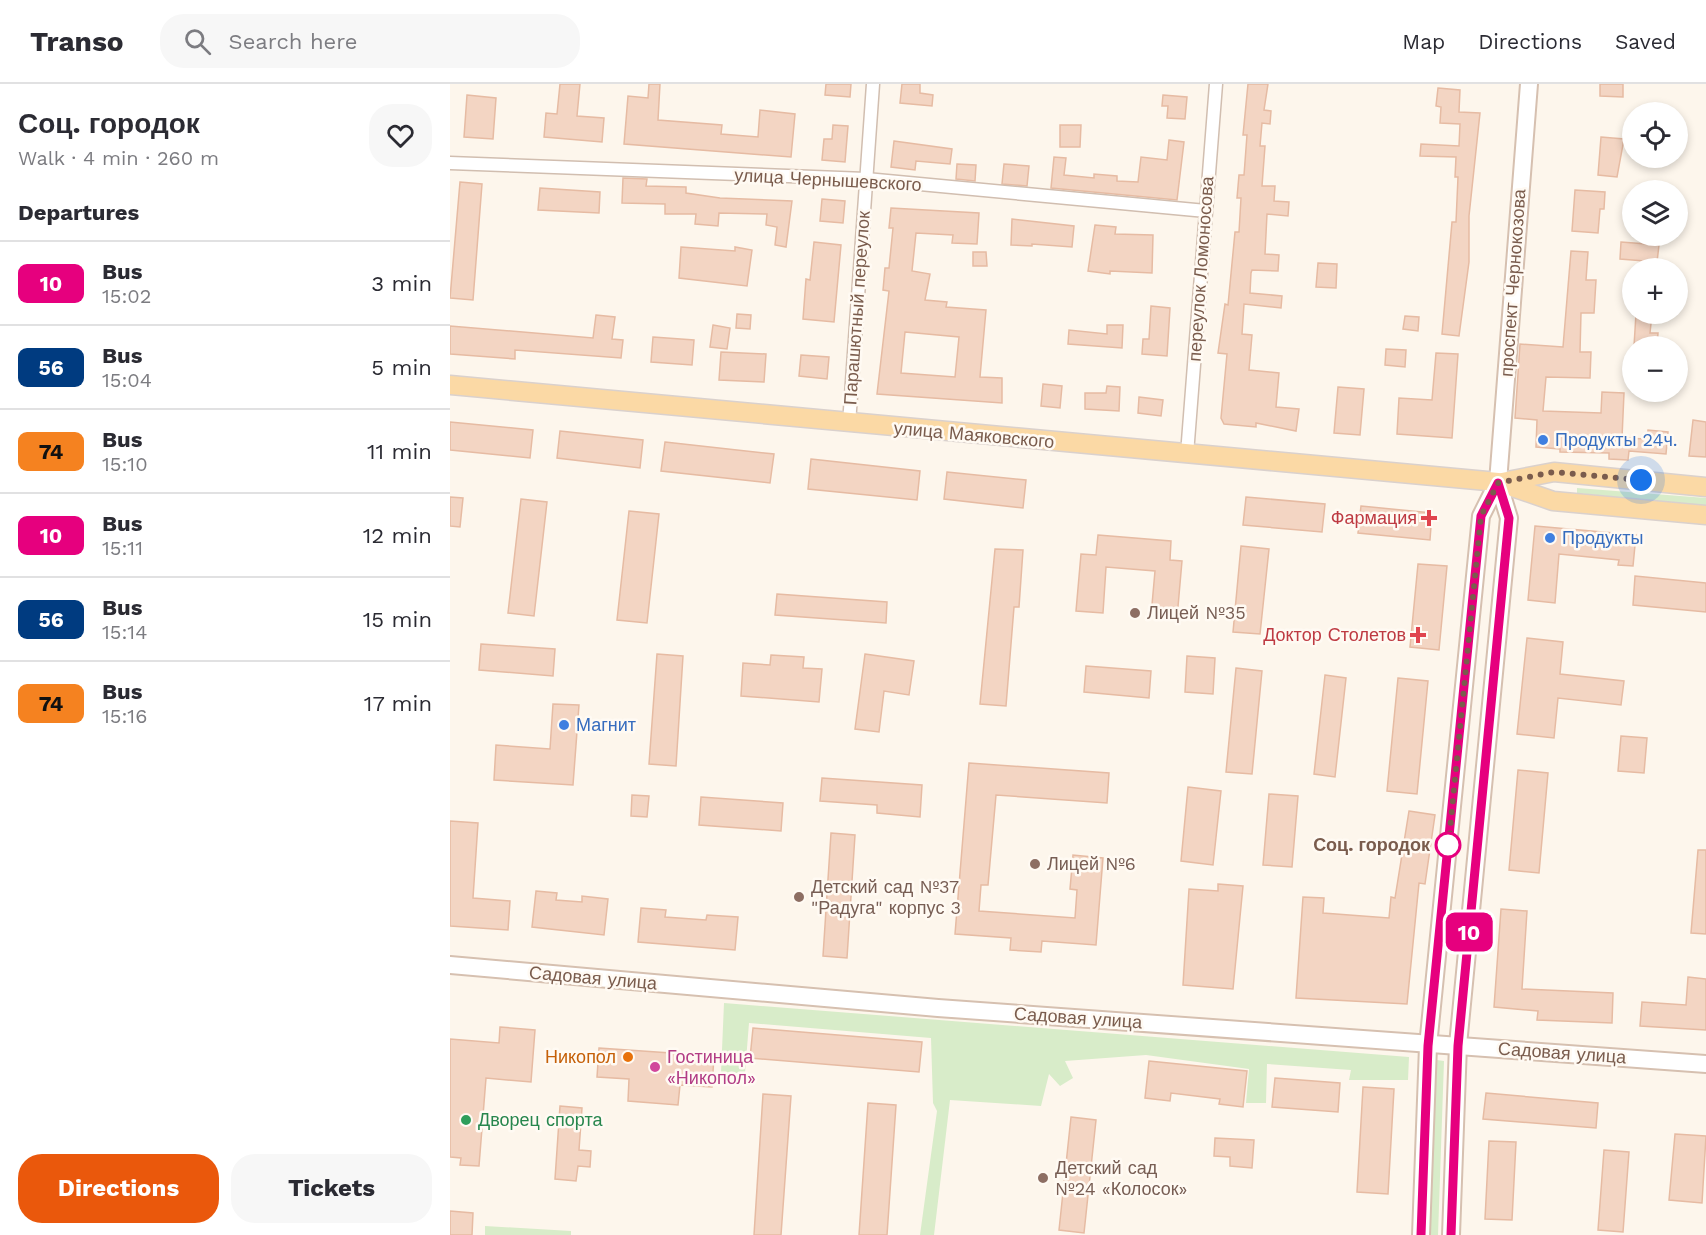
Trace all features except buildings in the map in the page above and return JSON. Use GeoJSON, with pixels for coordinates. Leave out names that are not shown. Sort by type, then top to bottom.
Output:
{"type":"FeatureCollection","features":[{"type":"Feature","properties":{"kind":"main road","name":"улица Маяковского"},"geometry":{"type":"LineString","coordinates":[[450,385],[1498,483],[1553,501],[1706,515]]}},
{"type":"Feature","properties":{"kind":"main road","name":"улица Маяковского"},"geometry":{"type":"LineString","coordinates":[[1498,483],[1554,472],[1706,487]]}},
{"type":"Feature","properties":{"kind":"street","name":"Парашютный переулок"},"geometry":{"type":"LineString","coordinates":[[849,423],[873,84]]}},
{"type":"Feature","properties":{"kind":"street","name":"переулок Ломоносова"},"geometry":{"type":"LineString","coordinates":[[1187,454],[1216,84]]}},
{"type":"Feature","properties":{"kind":"street","name":"проспект Чернокозова"},"geometry":{"type":"LineString","coordinates":[[1451,1235],[1458,1046],[1509,518],[1498,483],[1529,84]]}},
{"type":"Feature","properties":{"kind":"street","name":"улица Чернышевского"},"geometry":{"type":"LineString","coordinates":[[450,163],[866,179],[1206,211]]}},
{"type":"Feature","properties":{"kind":"street","name":"проспект Чернокозова"},"geometry":{"type":"LineString","coordinates":[[1421,1235],[1428,1046],[1481,516],[1498,483]]}},
{"type":"Feature","properties":{"kind":"street","name":"Садовая улица"},"geometry":{"type":"LineString","coordinates":[[450,965],[938,1008],[1428,1046],[1458,1046],[1706,1064]]}},
{"type":"Feature","properties":{"kind":"green space"},"geometry":{"type":"Polygon","coordinates":[[[1577,488],[1706,498],[1706,506],[1577,493],[1577,488]]]}},
{"type":"Feature","properties":{"kind":"green space"},"geometry":{"type":"Polygon","coordinates":[[[724,1003],[1409,1057],[1408,1080],[1349,1080],[1351,1070],[1267,1064],[1266,1103],[1246,1103],[1249,1069],[1146,1055],[1065,1061],[1073,1078],[1060,1086],[1049,1074],[1041,1106],[950,1100],[934,1235],[920,1235],[937,1111],[933,1103],[931,1038],[749,1023],[745,1073],[721,1073],[724,1003]]]}},
{"type":"Feature","properties":{"kind":"green space"},"geometry":{"type":"Polygon","coordinates":[[[1437,1060],[1444,1061],[1438,1235],[1428,1235],[1437,1060]]]}},
{"type":"Feature","properties":{"kind":"green space"},"geometry":{"type":"Polygon","coordinates":[[[485,1226],[571,1231],[571,1235],[485,1235],[485,1226]]]}},
{"type":"Feature","properties":{"kind":"bus line","name":"10"},"geometry":{"type":"LineString","coordinates":[[1421,1235],[1428,1046],[1481,516],[1498,483],[1509,518],[1458,1046],[1451,1235]]}},
{"type":"Feature","properties":{"kind":"place","name":"Продукты 24ч."},"geometry":{"type":"Point","coordinates":[1543,440]}},
{"type":"Feature","properties":{"kind":"place","name":"Фармация"},"geometry":{"type":"Point","coordinates":[1429,518]}},
{"type":"Feature","properties":{"kind":"place","name":"Продукты"},"geometry":{"type":"Point","coordinates":[1550,538]}},
{"type":"Feature","properties":{"kind":"place","name":"Лицей №35"},"geometry":{"type":"Point","coordinates":[1135,613]}},
{"type":"Feature","properties":{"kind":"place","name":"Доктор Столетов"},"geometry":{"type":"Point","coordinates":[1418,635]}},
{"type":"Feature","properties":{"kind":"place","name":"Магнит"},"geometry":{"type":"Point","coordinates":[564,725]}},
{"type":"Feature","properties":{"kind":"place","name":"Соц. городок"},"geometry":{"type":"Point","coordinates":[1448,845]}},
{"type":"Feature","properties":{"kind":"place","name":"Лицей №6"},"geometry":{"type":"Point","coordinates":[1035,864]}},
{"type":"Feature","properties":{"kind":"place","name":"Детский сад №37 \"Радуга\" корпус 3"},"geometry":{"type":"Point","coordinates":[799,897]}},
{"type":"Feature","properties":{"kind":"place","name":"Никопол"},"geometry":{"type":"Point","coordinates":[628,1057]}},
{"type":"Feature","properties":{"kind":"place","name":"Гостиница «Никопол»"},"geometry":{"type":"Point","coordinates":[655,1067]}},
{"type":"Feature","properties":{"kind":"place","name":"Дворец спорта"},"geometry":{"type":"Point","coordinates":[466,1120]}},
{"type":"Feature","properties":{"kind":"place","name":"Детский сад №24 «Колосок»"},"geometry":{"type":"Point","coordinates":[1043,1178]}},
{"type":"Feature","properties":{"kind":"route"},"geometry":{"type":"LineString","coordinates":[[1448,845],[1448,850],[1481,516],[1498,483],[1554,472],[1641,480]]}}]}
